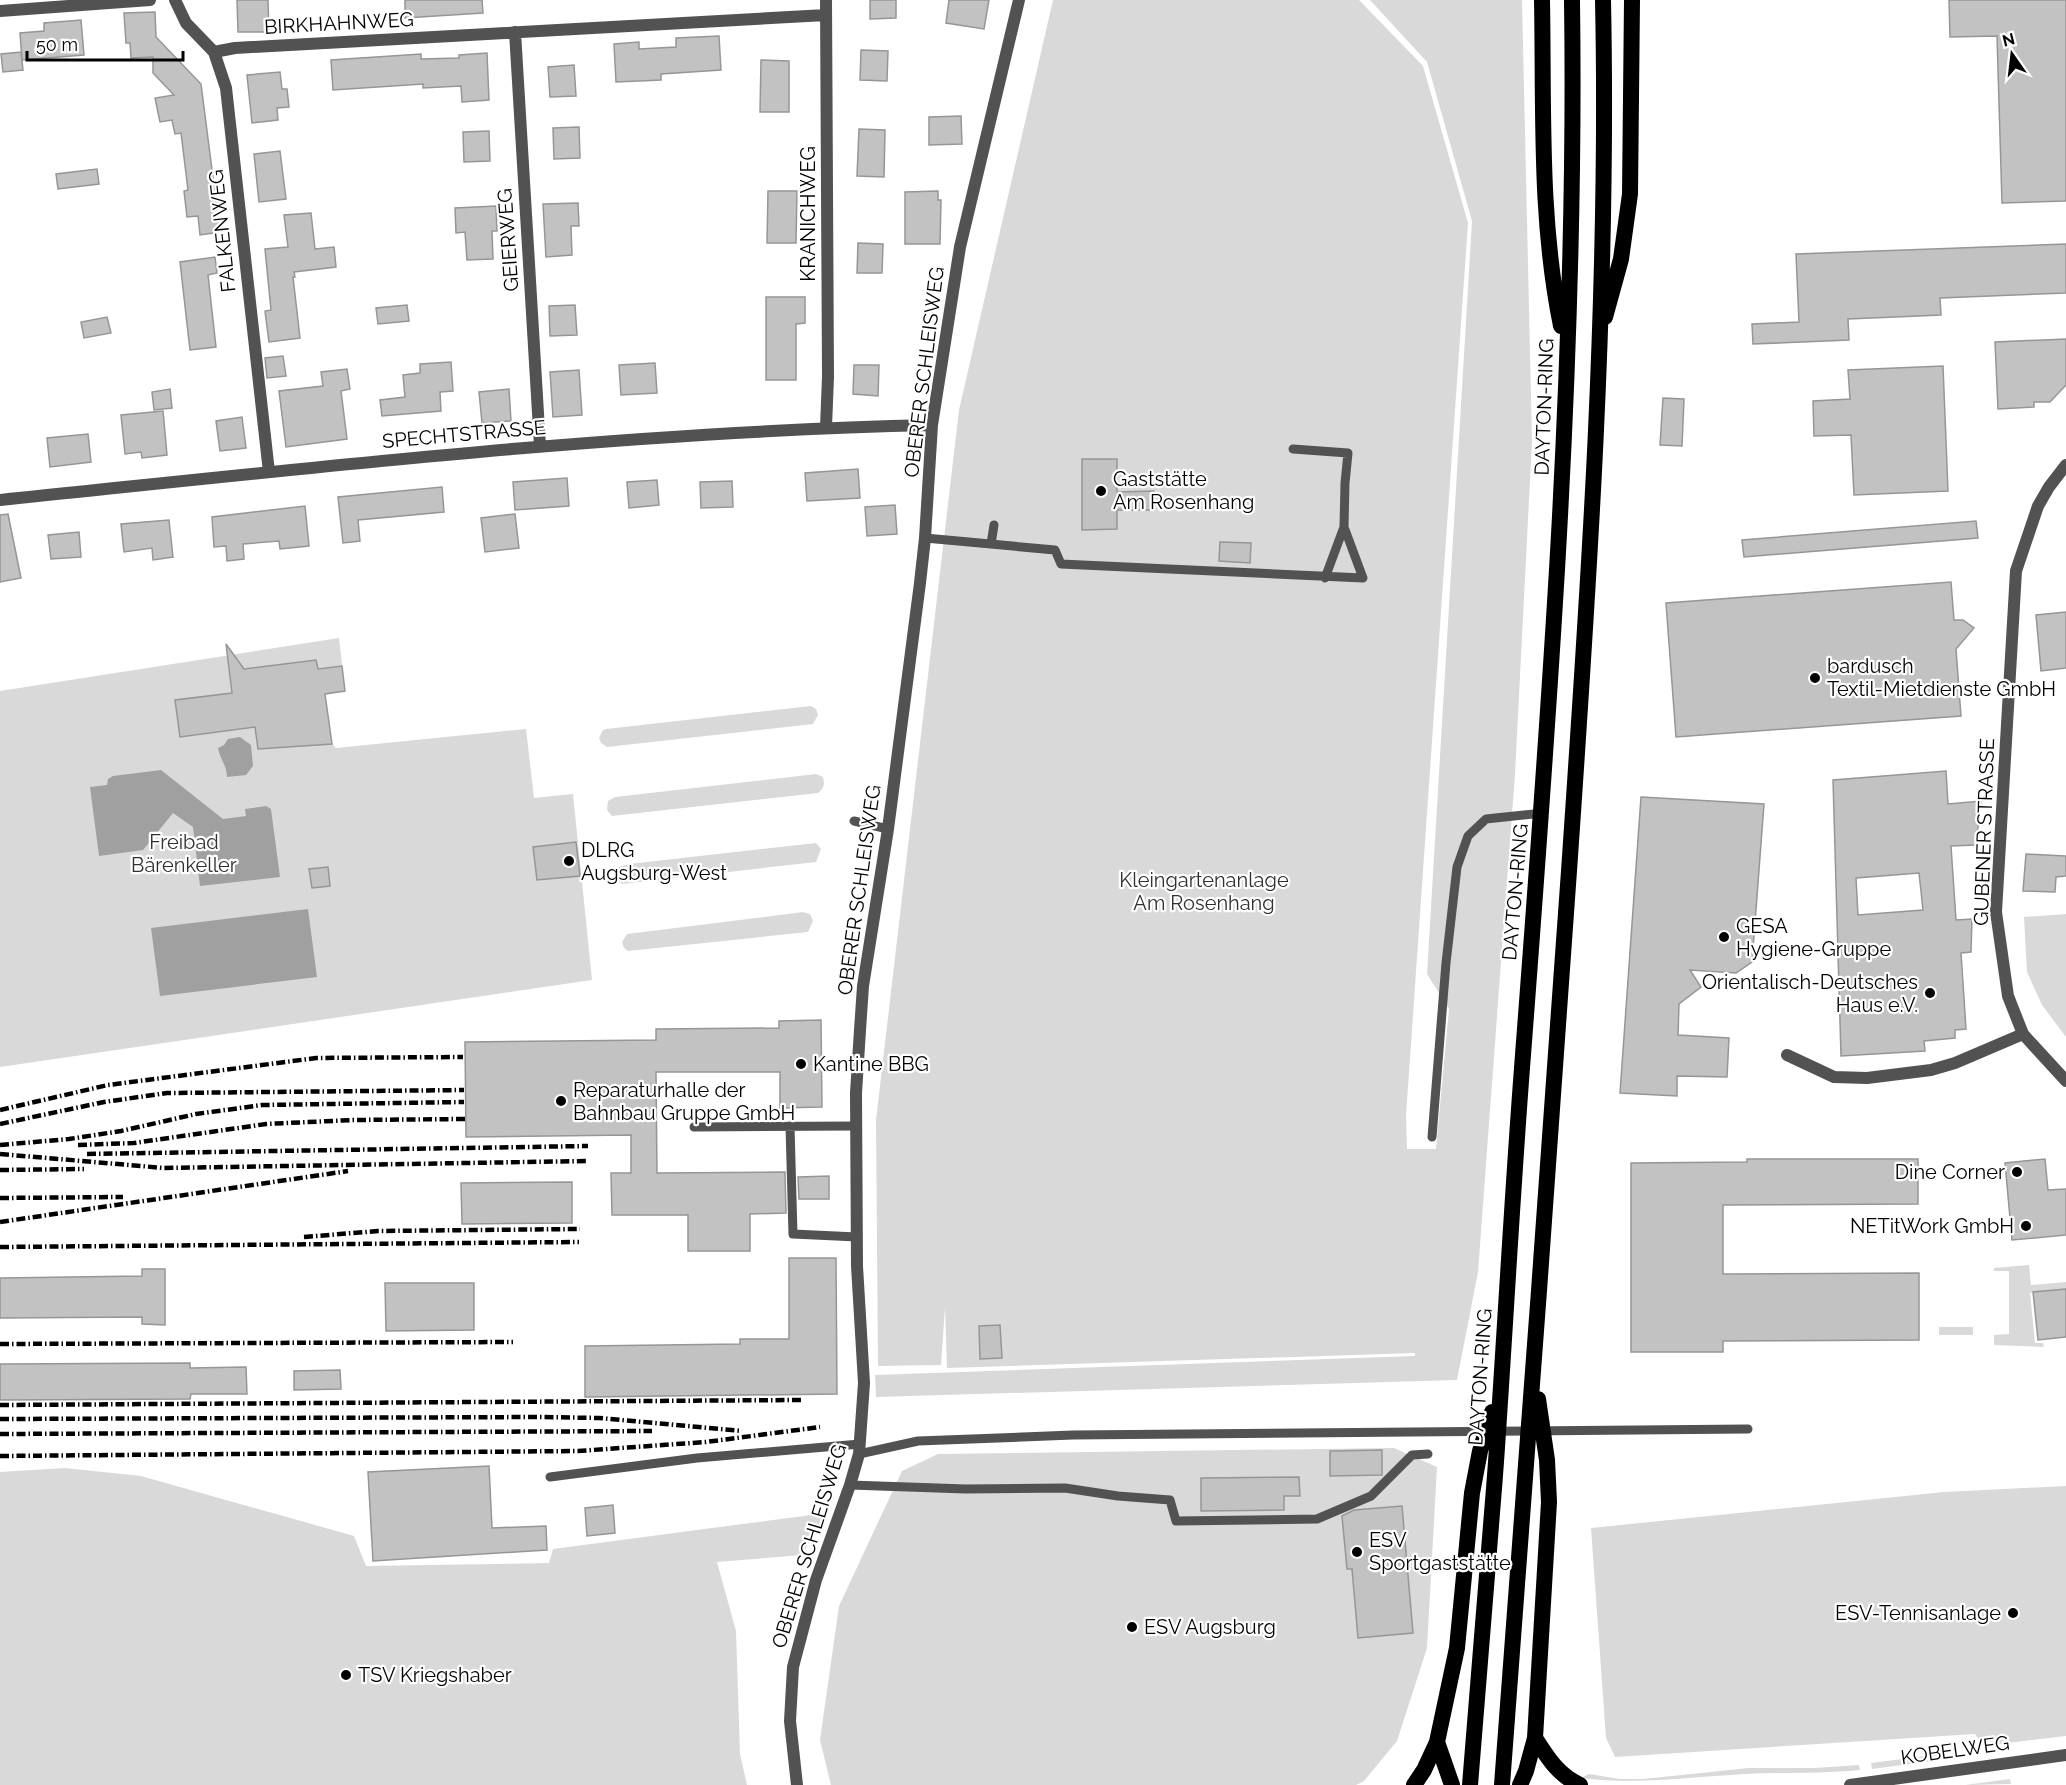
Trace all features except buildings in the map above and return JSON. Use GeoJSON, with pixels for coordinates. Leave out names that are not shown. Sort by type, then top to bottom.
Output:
{"type":"FeatureCollection","features":[{"type":"Feature","properties":{"kind":"highway"},"geometry":{"type":"LineString","coordinates":[[1542,0],[1545,217],[1553,284],[1567,357]]}},
{"type":"Feature","properties":{"kind":"highway","name":"DAYTON-RING"},"geometry":{"type":"LineString","coordinates":[[1470,1785],[1543,813],[1560,528],[1572,182],[1572,0]]}},
{"type":"Feature","properties":{"kind":"highway"},"geometry":{"type":"LineString","coordinates":[[1502,1785],[1582,673],[1599,341],[1603,193],[1603,0]]}},
{"type":"Feature","properties":{"kind":"highway"},"geometry":{"type":"LineString","coordinates":[[1599,341],[1621,259],[1630,194],[1632,0]]}},
{"type":"Feature","properties":{"kind":"highway"},"geometry":{"type":"LineString","coordinates":[[1520,1785],[1535,1738],[1549,1502],[1547,1460],[1533,1372]]}},
{"type":"Feature","properties":{"kind":"highway"},"geometry":{"type":"LineString","coordinates":[[1414,1785],[1437,1742],[1457,1648],[1472,1493],[1480,1451],[1500,1385]]}},
{"type":"Feature","properties":{"kind":"highway"},"geometry":{"type":"LineString","coordinates":[[1535,1738],[1552,1765],[1566,1779],[1580,1785]]}},
{"type":"Feature","properties":{"kind":"highway"},"geometry":{"type":"LineString","coordinates":[[1437,1742],[1452,1785]]}},
{"type":"Feature","properties":{"kind":"street"},"geometry":{"type":"LineString","coordinates":[[0,11],[150,0]]}},
{"type":"Feature","properties":{"kind":"street","name":"FALKENWEG"},"geometry":{"type":"LineString","coordinates":[[175,0],[186,23],[214,52],[226,88],[269,472]]}},
{"type":"Feature","properties":{"kind":"street","name":"KRANICHWEG"},"geometry":{"type":"LineString","coordinates":[[826,0],[828,377],[826,427]]}},
{"type":"Feature","properties":{"kind":"street","name":"OBERER SCHLEISWEG"},"geometry":{"type":"LineString","coordinates":[[797,1785],[790,1721],[793,1667],[816,1580],[850,1485],[860,1449],[864,1383],[857,1238],[856,1093],[863,986],[888,829],[925,538],[932,425],[960,247],[1019,0]]}},
{"type":"Feature","properties":{"kind":"street","name":"BIRKHAHNWEG"},"geometry":{"type":"LineString","coordinates":[[214,52],[235,48],[826,15]]}},
{"type":"Feature","properties":{"kind":"street","name":"GEIERWEG"},"geometry":{"type":"LineString","coordinates":[[515,32],[540,446]]}},
{"type":"Feature","properties":{"kind":"street","name":"SPECHTSTRASSE"},"geometry":{"type":"LineString","coordinates":[[0,500],[540,446],[826,427],[932,425]]}},
{"type":"Feature","properties":{"kind":"street","name":"GUBENER STRASSE"},"geometry":{"type":"LineString","coordinates":[[2023,1034],[2008,996],[1996,912],[2016,571],[2038,506],[2049,486],[2066,465]]}},
{"type":"Feature","properties":{"kind":"street"},"geometry":{"type":"LineString","coordinates":[[1787,1055],[1834,1077],[1867,1078],[1931,1070],[1955,1063],[2023,1034],[2066,1081]]}},
{"type":"Feature","properties":{"kind":"street","name":"KOBELWEG"},"geometry":{"type":"LineString","coordinates":[[1850,1785],[1883,1783],[2066,1755]]}},
{"type":"Feature","properties":{"kind":"lane"},"geometry":{"type":"LineString","coordinates":[[1293,449],[1348,453],[1344,483],[1344,527],[1325,578]]}},
{"type":"Feature","properties":{"kind":"lane"},"geometry":{"type":"LineString","coordinates":[[992,544],[994,525]]}},
{"type":"Feature","properties":{"kind":"lane"},"geometry":{"type":"LineString","coordinates":[[925,538],[1054,549],[1061,564],[1363,578],[1344,527]]}},
{"type":"Feature","properties":{"kind":"lane"},"geometry":{"type":"LineString","coordinates":[[1432,1137],[1446,963],[1457,867],[1468,836],[1486,819],[1543,813]]}},
{"type":"Feature","properties":{"kind":"lane"},"geometry":{"type":"LineString","coordinates":[[854,821],[888,829]]}},
{"type":"Feature","properties":{"kind":"lane"},"geometry":{"type":"LineString","coordinates":[[790,1126],[793,1234],[857,1238]]}},
{"type":"Feature","properties":{"kind":"lane"},"geometry":{"type":"LineString","coordinates":[[694,1127],[857,1126]]}},
{"type":"Feature","properties":{"kind":"lane"},"geometry":{"type":"LineString","coordinates":[[550,1477],[697,1458],[860,1449],[918,1441],[1073,1435],[1748,1429]]}},
{"type":"Feature","properties":{"kind":"lane"},"geometry":{"type":"LineString","coordinates":[[850,1485],[966,1489],[1065,1488],[1118,1496],[1170,1500],[1176,1521],[1317,1519],[1371,1496],[1412,1455],[1428,1454]]}},
{"type":"Feature","properties":{"kind":"green space","name":"Kleingartenanlage Am Rosenhang"},"geometry":{"type":"Polygon","coordinates":[[[1053,0],[1359,0],[1423,66],[1468,223],[1406,1116],[1407,1149],[1436,1149],[1449,1009],[1427,974],[1472,221],[1427,62],[1370,0],[1522,0],[1532,441],[1515,774],[1478,1272],[1457,1380],[876,1397],[875,1375],[1415,1356],[1415,1353],[947,1368],[945,1307],[941,1365],[878,1366],[876,1120],[959,410],[1053,0]]]}},
{"type":"Feature","properties":{"kind":"green space","name":"Freibad Bärenkeller"},"geometry":{"type":"Polygon","coordinates":[[[339,638],[345,691],[325,694],[332,744],[336,748],[526,729],[534,798],[573,794],[592,980],[0,1067],[0,691],[339,638]]]}},
{"type":"Feature","properties":{"kind":"green space"},"geometry":{"type":"Polygon","coordinates":[[[811,706],[816,709],[818,715],[813,724],[607,747],[601,743],[599,738],[606,729],[811,706]]]}},
{"type":"Feature","properties":{"kind":"green space"},"geometry":{"type":"Polygon","coordinates":[[[816,774],[823,777],[824,782],[823,788],[818,793],[612,816],[607,810],[608,801],[615,797],[816,774]]]}},
{"type":"Feature","properties":{"kind":"green space"},"geometry":{"type":"Polygon","coordinates":[[[816,843],[821,849],[816,862],[622,884],[614,878],[614,872],[619,867],[629,864],[816,843]]]}},
{"type":"Feature","properties":{"kind":"green space"},"geometry":{"type":"Polygon","coordinates":[[[803,912],[810,914],[813,921],[808,932],[628,951],[622,942],[627,934],[803,912]]]}},
{"type":"Feature","properties":{"kind":"green space"},"geometry":{"type":"Polygon","coordinates":[[[2066,914],[2066,1037],[2042,1005],[2027,972],[2024,917],[2066,914]]]}},
{"type":"Feature","properties":{"kind":"green space"},"geometry":{"type":"Polygon","coordinates":[[[2029,1265],[2031,1285],[2066,1282],[2066,1289],[2030,1293],[2035,1343],[2043,1343],[2044,1347],[1994,1345],[1994,1335],[2009,1334],[2009,1271],[1994,1271],[1994,1268],[2029,1265]]]}},
{"type":"Feature","properties":{"kind":"green space"},"geometry":{"type":"Polygon","coordinates":[[[1939,1327],[1973,1327],[1973,1335],[1939,1335],[1939,1327]]]}},
{"type":"Feature","properties":{"kind":"green space","name":"ESV Augsburg"},"geometry":{"type":"Polygon","coordinates":[[[1394,1448],[1437,1467],[1427,1648],[1397,1741],[1364,1781],[1356,1785],[831,1785],[820,1740],[839,1606],[902,1471],[938,1454],[1394,1448]]]}},
{"type":"Feature","properties":{"kind":"green space","name":"TSV Kriegshaber"},"geometry":{"type":"Polygon","coordinates":[[[65,1468],[141,1476],[354,1536],[366,1566],[549,1563],[553,1549],[826,1513],[802,1555],[717,1562],[736,1631],[740,1754],[747,1785],[0,1785],[0,1472],[65,1468]]]}},
{"type":"Feature","properties":{"kind":"green space"},"geometry":{"type":"Polygon","coordinates":[[[2066,1486],[2066,1736],[1983,1746],[1975,1734],[1615,1757],[1606,1738],[1591,1528],[1944,1492],[2066,1486]]]}},
{"type":"Feature","properties":{"kind":"green space"},"geometry":{"type":"Polygon","coordinates":[[[1941,1754],[1962,1757],[1872,1769],[1871,1763],[1941,1754]]]}},
{"type":"Feature","properties":{"kind":"green space"},"geometry":{"type":"Polygon","coordinates":[[[1859,1765],[1860,1770],[1745,1774],[1643,1781],[1581,1778],[1589,1774],[1620,1779],[1643,1779],[1749,1768],[1859,1765]]]}},
{"type":"Feature","properties":{"kind":"green space"},"geometry":{"type":"Polygon","coordinates":[[[2010,1779],[2011,1784],[1965,1785],[2010,1779]]]}},
{"type":"Feature","properties":{"kind":"shaded area"},"geometry":{"type":"Polygon","coordinates":[[[240,737],[251,745],[253,766],[246,775],[227,777],[218,748],[228,739],[240,737]]]}},
{"type":"Feature","properties":{"kind":"shaded area"},"geometry":{"type":"Polygon","coordinates":[[[161,770],[223,819],[246,816],[245,809],[266,806],[271,809],[280,877],[200,886],[193,827],[173,813],[143,850],[99,856],[90,787],[107,785],[108,779],[113,776],[161,770]]]}},
{"type":"Feature","properties":{"kind":"shaded area"},"geometry":{"type":"Polygon","coordinates":[[[308,909],[317,977],[160,996],[151,928],[308,909]]]}},
{"type":"Feature","properties":{"kind":"railway"},"geometry":{"type":"LineString","coordinates":[[0,1110],[108,1085],[316,1058],[463,1057]]}},
{"type":"Feature","properties":{"kind":"railway"},"geometry":{"type":"LineString","coordinates":[[0,1124],[104,1102],[167,1093],[464,1090]]}},
{"type":"Feature","properties":{"kind":"railway"},"geometry":{"type":"LineString","coordinates":[[0,1145],[69,1139],[121,1131],[196,1114],[262,1105],[464,1102]]}},
{"type":"Feature","properties":{"kind":"railway"},"geometry":{"type":"LineString","coordinates":[[78,1145],[134,1143],[266,1124],[353,1120],[465,1119]]}},
{"type":"Feature","properties":{"kind":"railway"},"geometry":{"type":"LineString","coordinates":[[87,1154],[588,1146]]}},
{"type":"Feature","properties":{"kind":"railway"},"geometry":{"type":"LineString","coordinates":[[0,1154],[164,1168],[588,1161]]}},
{"type":"Feature","properties":{"kind":"railway"},"geometry":{"type":"LineString","coordinates":[[0,1170],[84,1169]]}},
{"type":"Feature","properties":{"kind":"railway"},"geometry":{"type":"LineString","coordinates":[[0,1222],[348,1171]]}},
{"type":"Feature","properties":{"kind":"railway"},"geometry":{"type":"LineString","coordinates":[[0,1198],[123,1197]]}},
{"type":"Feature","properties":{"kind":"railway"},"geometry":{"type":"LineString","coordinates":[[304,1237],[378,1231],[580,1229]]}},
{"type":"Feature","properties":{"kind":"railway"},"geometry":{"type":"LineString","coordinates":[[0,1247],[579,1242]]}},
{"type":"Feature","properties":{"kind":"railway"},"geometry":{"type":"LineString","coordinates":[[0,1344],[513,1342]]}},
{"type":"Feature","properties":{"kind":"railway"},"geometry":{"type":"LineString","coordinates":[[0,1405],[802,1400]]}},
{"type":"Feature","properties":{"kind":"railway"},"geometry":{"type":"LineString","coordinates":[[0,1419],[541,1417],[599,1418],[742,1431]]}},
{"type":"Feature","properties":{"kind":"railway"},"geometry":{"type":"LineString","coordinates":[[0,1456],[578,1451],[706,1442],[820,1427]]}},
{"type":"Feature","properties":{"kind":"railway"},"geometry":{"type":"LineString","coordinates":[[0,1434],[652,1431]]}},
{"type":"Feature","properties":{"kind":"place","name":"Gaststätte Am Rosenhang"},"geometry":{"type":"Point","coordinates":[1101,491]}},
{"type":"Feature","properties":{"kind":"place","name":"bardusch Textil-Mietdienste GmbH"},"geometry":{"type":"Point","coordinates":[1815,678]}},
{"type":"Feature","properties":{"kind":"place","name":"DLRG Augsburg-West"},"geometry":{"type":"Point","coordinates":[569,861]}},
{"type":"Feature","properties":{"kind":"place","name":"GESA Hygiene-Gruppe"},"geometry":{"type":"Point","coordinates":[1724,937]}},
{"type":"Feature","properties":{"kind":"place","name":"Orientalisch-Deutsches Haus e.V."},"geometry":{"type":"Point","coordinates":[1930,993]}},
{"type":"Feature","properties":{"kind":"place","name":"Kantine BBG"},"geometry":{"type":"Point","coordinates":[801,1064]}},
{"type":"Feature","properties":{"kind":"place","name":"Reparaturhalle der Bahnbau Gruppe GmbH"},"geometry":{"type":"Point","coordinates":[561,1101]}},
{"type":"Feature","properties":{"kind":"place","name":"Dine Corner"},"geometry":{"type":"Point","coordinates":[2017,1172]}},
{"type":"Feature","properties":{"kind":"place","name":"NETitWork GmbH"},"geometry":{"type":"Point","coordinates":[2026,1226]}},
{"type":"Feature","properties":{"kind":"place","name":"ESV Sportgaststätte"},"geometry":{"type":"Point","coordinates":[1357,1552]}},
{"type":"Feature","properties":{"kind":"place","name":"ESV-Tennisanlage"},"geometry":{"type":"Point","coordinates":[2013,1613]}},
{"type":"Feature","properties":{"kind":"place","name":"ESV Augsburg"},"geometry":{"type":"Point","coordinates":[1132,1627]}},
{"type":"Feature","properties":{"kind":"place","name":"TSV Kriegshaber"},"geometry":{"type":"Point","coordinates":[346,1675]}}]}
